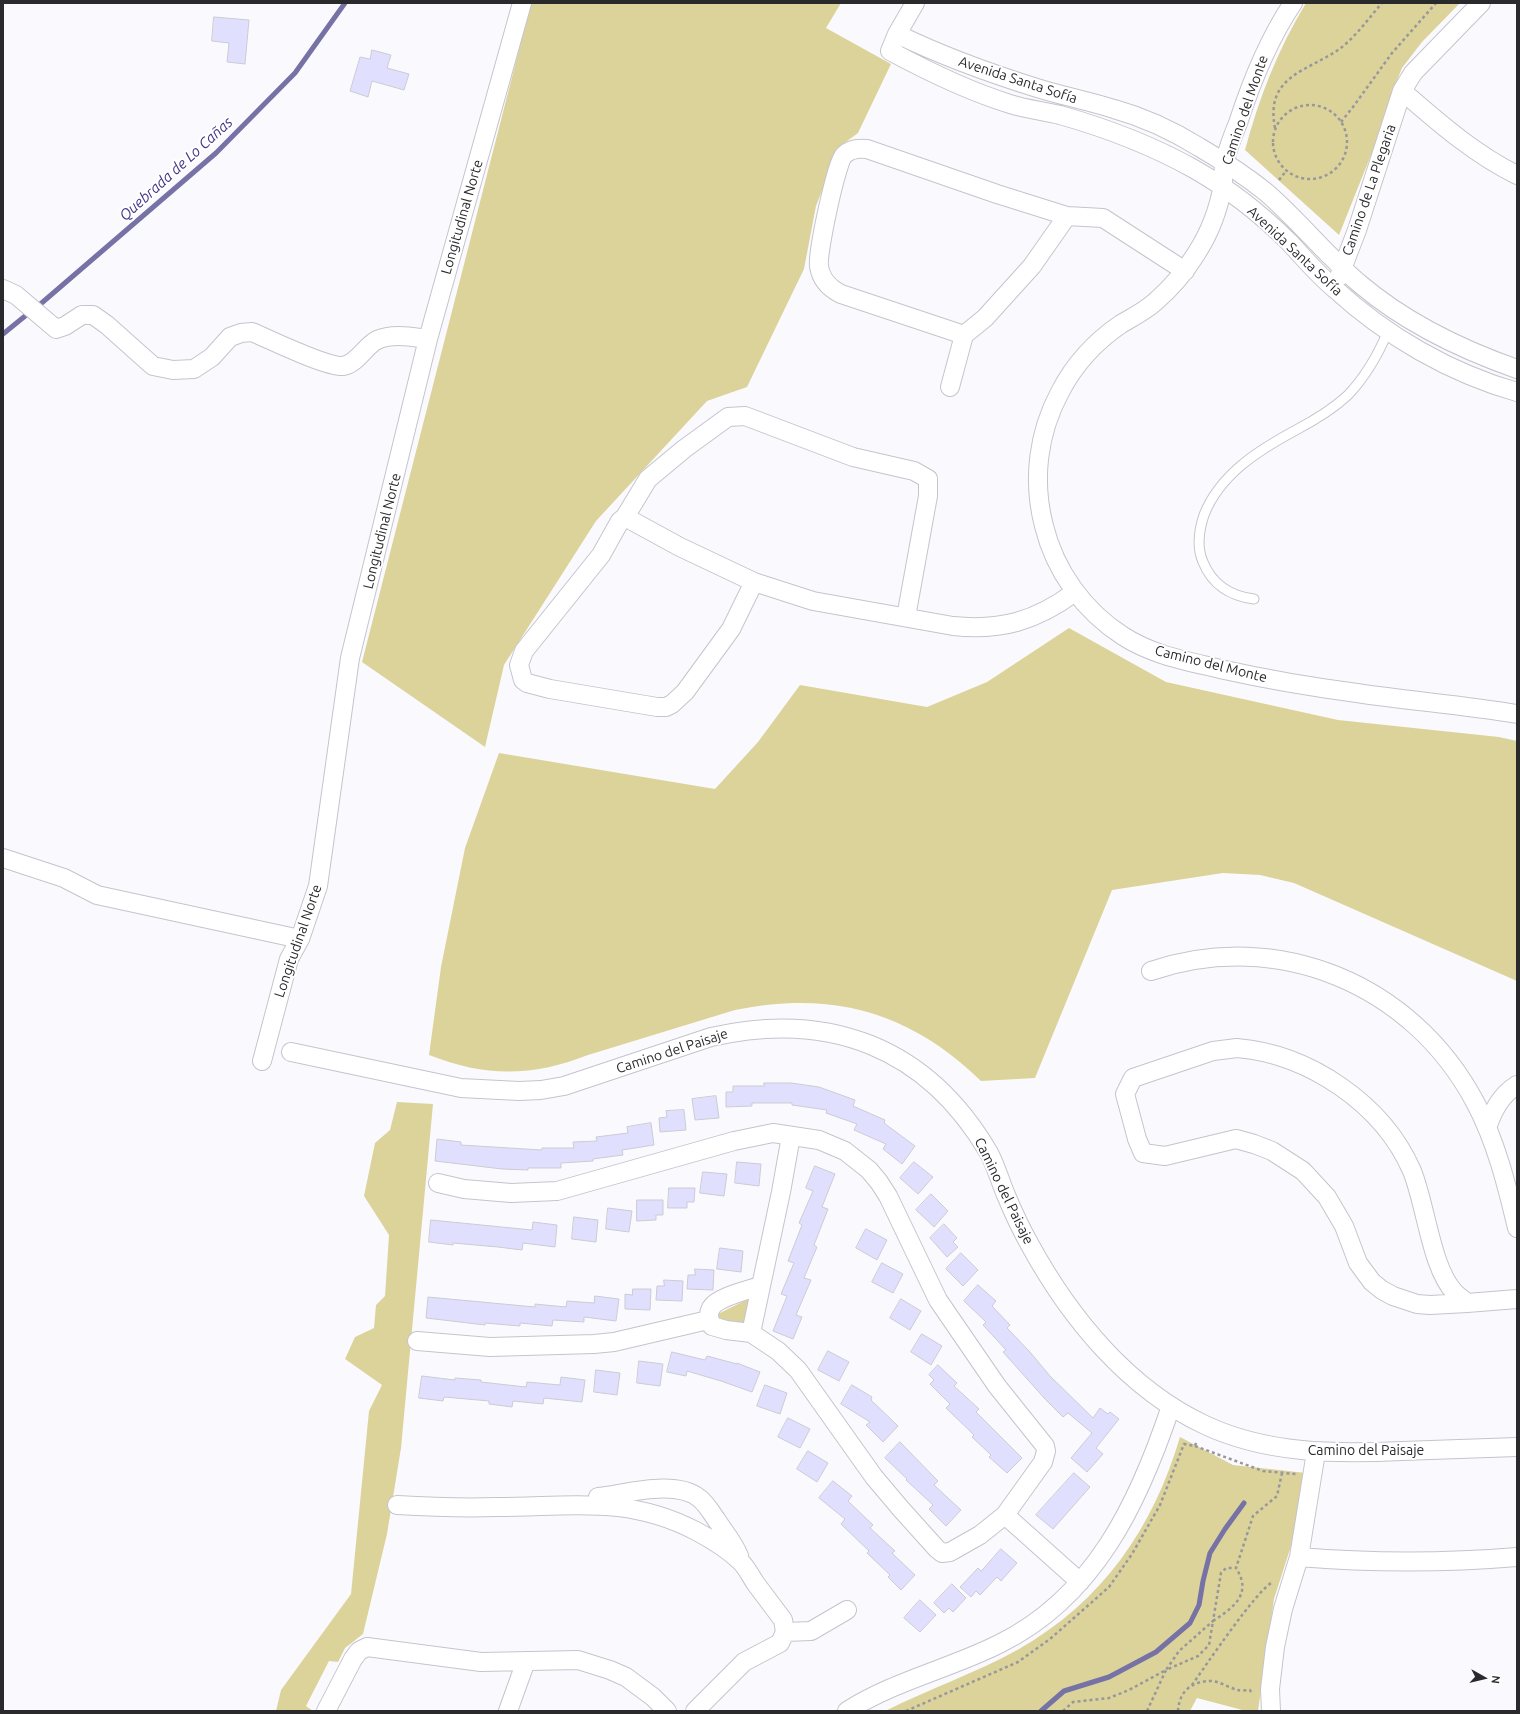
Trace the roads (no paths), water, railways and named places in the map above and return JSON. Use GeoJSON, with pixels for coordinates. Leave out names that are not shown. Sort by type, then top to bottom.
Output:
{"type":"FeatureCollection","features":[{"type":"Feature","properties":{"kind":"street","name":"Longitudinal Norte"},"geometry":{"type":"LineString","coordinates":[[262,1062],[290,958],[300,939],[311,911],[320,874],[350,658],[428,339],[522,3]]}},
{"type":"Feature","properties":{"kind":"street"},"geometry":{"type":"LineString","coordinates":[[897,34],[915,3]]}},
{"type":"Feature","properties":{"kind":"street","name":"Camino del Monte"},"geometry":{"type":"LineString","coordinates":[[1293,3],[1268,44],[1254,76],[1224,162],[1222,186],[1217,209],[1209,231],[1198,252],[1185,271],[1158,300],[1114,330],[1087,353],[1073,370],[1052,408],[1040,449],[1038,471],[1038,493],[1046,535],[1063,574],[1075,592],[1089,608],[1117,632],[1142,647],[1163,655],[1258,677],[1358,694],[1473,706],[1517,714]]}},
{"type":"Feature","properties":{"kind":"street","name":"Camino de La Plegaria"},"geometry":{"type":"LineString","coordinates":[[1334,288],[1343,269],[1402,91],[1413,73],[1481,3]]}},
{"type":"Feature","properties":{"kind":"street","name":"Avenida Santa Sofía"},"geometry":{"type":"LineString","coordinates":[[1517,369],[1458,346],[1429,331],[1381,300],[1343,269],[1268,194],[1224,162],[1198,146],[1143,119],[1115,109],[1063,96],[984,70],[931,50],[897,34],[890,51],[925,70],[1011,104],[1072,119],[1135,141],[1194,169],[1222,186],[1260,215],[1334,288],[1360,311],[1388,331],[1447,365],[1479,379],[1517,392]]}},
{"type":"Feature","properties":{"kind":"street"},"geometry":{"type":"LineString","coordinates":[[1402,91],[1485,157],[1517,175]]}},
{"type":"Feature","properties":{"kind":"street"},"geometry":{"type":"LineString","coordinates":[[964,335],[841,294],[826,283],[821,275],[818,256],[839,161],[844,155],[856,149],[867,149],[997,194],[1067,216],[1102,218],[1185,271]]}},
{"type":"Feature","properties":{"kind":"street"},"geometry":{"type":"LineString","coordinates":[[950,387],[964,335],[984,318],[1032,266],[1067,216]]}},
{"type":"Feature","properties":{"kind":"street"},"geometry":{"type":"LineString","coordinates":[[3,289],[16,295],[56,329],[65,326],[82,314],[93,315],[107,325],[153,366],[173,370],[194,369],[212,357],[230,337],[241,333],[252,332],[325,363],[344,366],[354,361],[363,351],[377,340],[407,336],[428,339]]}},
{"type":"Feature","properties":{"kind":"street"},"geometry":{"type":"LineString","coordinates":[[754,582],[731,629],[685,692],[672,704],[666,707],[656,707],[550,689],[528,683],[523,680],[519,665],[524,651],[601,555],[620,521],[625,517],[648,480],[684,449],[728,417],[745,416],[853,458],[914,471],[928,479],[928,496],[906,618]]}},
{"type":"Feature","properties":{"kind":"street"},"geometry":{"type":"LineString","coordinates":[[625,517],[680,547],[754,582],[813,601],[953,626],[972,628],[992,627],[1030,619],[1046,611],[1075,592]]}},
{"type":"Feature","properties":{"kind":"street"},"geometry":{"type":"LineString","coordinates":[[3,858],[64,878],[97,895],[300,939]]}},
{"type":"Feature","properties":{"kind":"street"},"geometry":{"type":"LineString","coordinates":[[1151,971],[1198,959],[1249,956],[1274,959],[1298,963],[1346,980],[1390,1004],[1410,1019],[1447,1058],[1476,1103],[1487,1128],[1507,1185],[1517,1228]]}},
{"type":"Feature","properties":{"kind":"street","name":"Camino del Paisaje"},"geometry":{"type":"LineString","coordinates":[[291,1052],[461,1088],[520,1091],[541,1090],[570,1084],[705,1038],[735,1031],[780,1028],[819,1031],[838,1035],[894,1056],[926,1077],[949,1098],[965,1117],[990,1156],[1016,1218],[1030,1246],[1067,1304],[1091,1335],[1114,1360],[1136,1380],[1172,1406],[1205,1425],[1234,1436],[1277,1447],[1316,1452],[1350,1453],[1517,1447]]}},
{"type":"Feature","properties":{"kind":"street"},"geometry":{"type":"LineString","coordinates":[[1467,1303],[1454,1292],[1440,1269],[1412,1172],[1403,1155],[1381,1123],[1349,1093],[1329,1079],[1284,1058],[1249,1049],[1237,1048],[1213,1051],[1132,1078],[1125,1094],[1137,1139],[1143,1154],[1165,1156],[1236,1139],[1254,1144],[1272,1151],[1303,1171],[1327,1197],[1344,1226],[1358,1263],[1372,1282],[1382,1290],[1393,1296],[1417,1304],[1430,1306],[1517,1299]]}},
{"type":"Feature","properties":{"kind":"street"},"geometry":{"type":"LineString","coordinates":[[1487,1128],[1497,1104],[1517,1085]]}},
{"type":"Feature","properties":{"kind":"street"},"geometry":{"type":"LineString","coordinates":[[438,1184],[464,1189],[511,1193],[557,1190],[734,1141],[773,1133],[819,1140],[845,1151],[869,1170],[879,1182],[888,1196],[938,1300],[996,1386],[1042,1441],[1046,1451],[1043,1462],[1005,1515],[980,1535],[950,1552],[942,1553],[901,1509],[874,1477],[798,1370],[778,1351],[751,1333],[716,1328],[712,1326],[708,1320],[710,1309],[722,1300],[760,1286]]}},
{"type":"Feature","properties":{"kind":"street"},"geometry":{"type":"LineString","coordinates":[[751,1333],[781,1192],[791,1136]]}},
{"type":"Feature","properties":{"kind":"street"},"geometry":{"type":"LineString","coordinates":[[417,1341],[490,1348],[594,1344],[621,1340],[708,1320]]}},
{"type":"Feature","properties":{"kind":"street"},"geometry":{"type":"LineString","coordinates":[[847,1711],[887,1689],[998,1644],[1016,1634],[1050,1611],[1080,1582],[1101,1556],[1123,1522],[1151,1462],[1172,1406]]}},
{"type":"Feature","properties":{"kind":"street"},"geometry":{"type":"LineString","coordinates":[[1271,1708],[1270,1689],[1275,1647],[1283,1609],[1299,1557],[1316,1452]]}},
{"type":"Feature","properties":{"kind":"street"},"geometry":{"type":"LineString","coordinates":[[578,1505],[595,1498],[626,1493],[667,1489],[684,1490],[692,1493],[703,1502],[732,1542],[741,1562],[784,1620],[785,1632],[780,1643],[744,1662],[696,1711]]}},
{"type":"Feature","properties":{"kind":"street"},"geometry":{"type":"LineString","coordinates":[[397,1505],[498,1508],[597,1504],[635,1509],[672,1520],[702,1534],[724,1548],[741,1562]]}},
{"type":"Feature","properties":{"kind":"street"},"geometry":{"type":"LineString","coordinates":[[1005,1515],[1080,1582]]}},
{"type":"Feature","properties":{"kind":"street"},"geometry":{"type":"LineString","coordinates":[[1299,1557],[1365,1561],[1419,1562],[1517,1557]]}},
{"type":"Feature","properties":{"kind":"street"},"geometry":{"type":"LineString","coordinates":[[785,1632],[810,1631],[848,1610]]}},
{"type":"Feature","properties":{"kind":"street"},"geometry":{"type":"LineString","coordinates":[[326,1711],[353,1659],[359,1651],[367,1647],[481,1662],[578,1660],[610,1670],[640,1687],[667,1711]]}},
{"type":"Feature","properties":{"kind":"street"},"geometry":{"type":"LineString","coordinates":[[508,1711],[526,1661]]}},
{"type":"Feature","properties":{"kind":"lane"},"geometry":{"type":"LineString","coordinates":[[1254,599],[1227,591],[1211,576],[1205,567],[1201,557],[1199,535],[1200,527],[1208,504],[1217,490],[1238,468],[1281,439],[1318,418],[1348,395],[1372,365],[1388,331]]}},
{"type":"Feature","properties":{"kind":"waterway","name":"Quebrada de Lo Cañas"},"geometry":{"type":"LineString","coordinates":[[37,307],[216,153],[295,73],[345,3]]}},
{"type":"Feature","properties":{"kind":"waterway","name":"Quebrada de Lo Cañas"},"geometry":{"type":"LineString","coordinates":[[3,334],[30,312]]}},
{"type":"Feature","properties":{"kind":"waterway"},"geometry":{"type":"LineString","coordinates":[[1041,1711],[1064,1691],[1109,1677],[1156,1652],[1190,1623],[1199,1605],[1210,1553],[1244,1503]]}}]}
